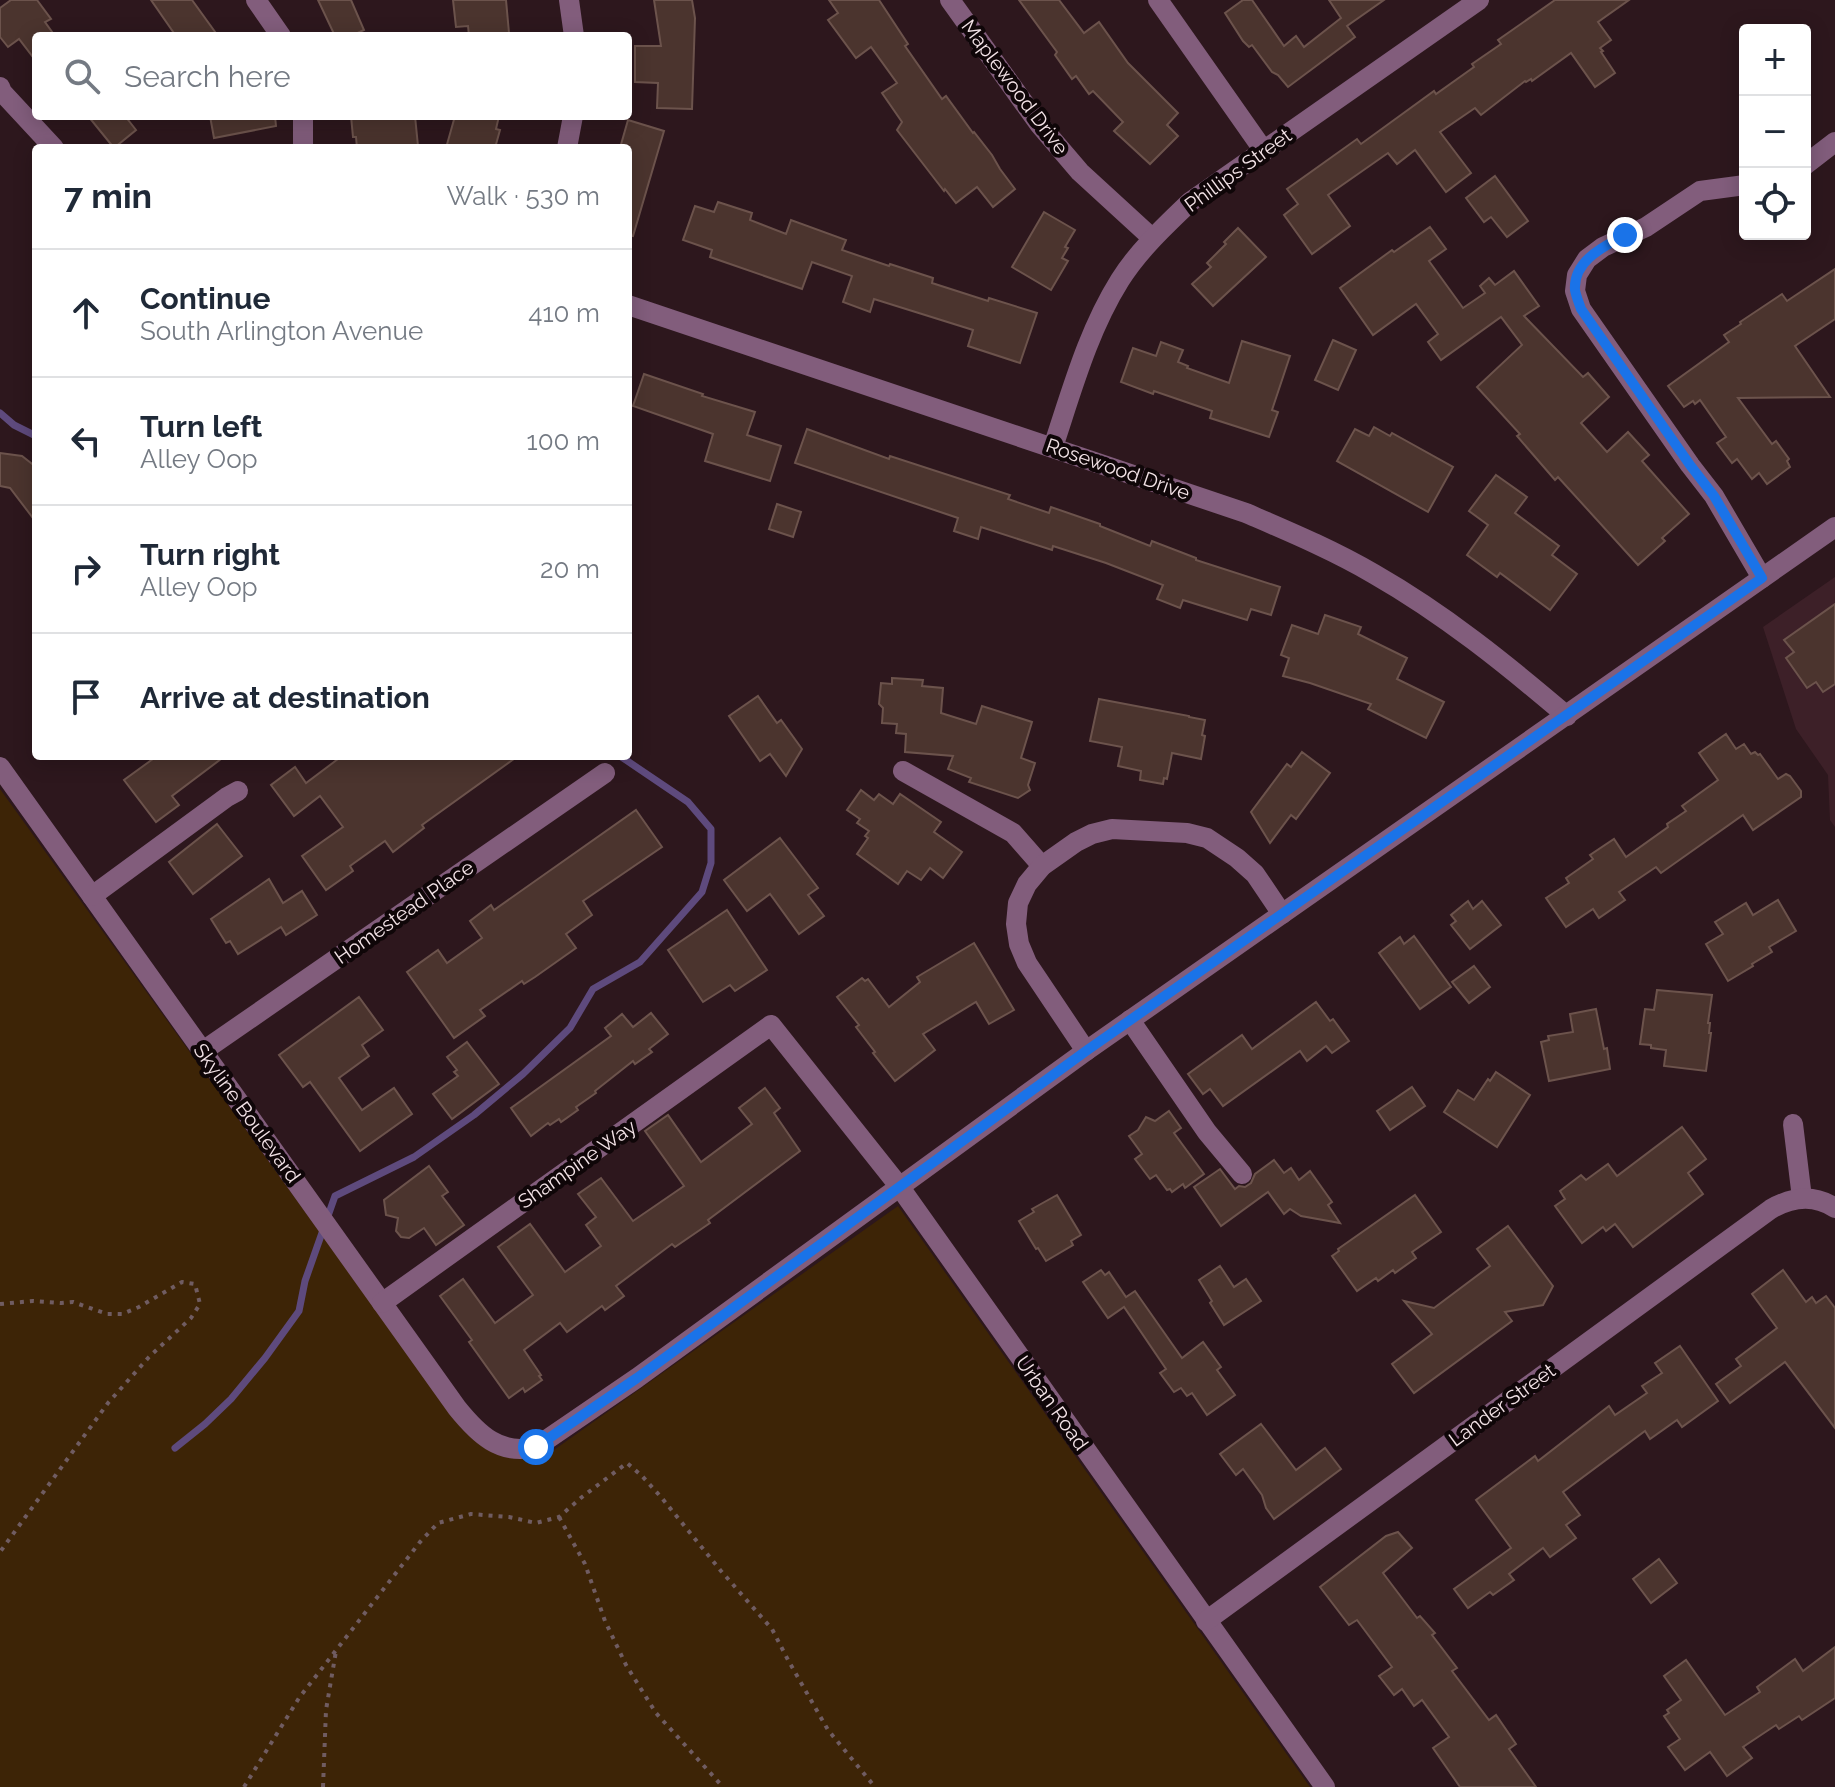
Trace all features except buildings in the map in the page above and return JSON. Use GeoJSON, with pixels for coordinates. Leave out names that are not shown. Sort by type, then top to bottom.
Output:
{"type":"FeatureCollection","features":[{"type":"Feature","properties":{"kind":"street"},"geometry":{"type":"LineString","coordinates":[[256,0],[278,32]]}},
{"type":"Feature","properties":{"kind":"street"},"geometry":{"type":"LineString","coordinates":[[569,0],[573,32]]}},
{"type":"Feature","properties":{"kind":"street","name":"Maplewood Drive"},"geometry":{"type":"LineString","coordinates":[[950,0],[1039,124],[1080,172],[1152,238]]}},
{"type":"Feature","properties":{"kind":"street"},"geometry":{"type":"LineString","coordinates":[[1158,0],[1264,151]]}},
{"type":"Feature","properties":{"kind":"street","name":"Phillips Street"},"geometry":{"type":"LineString","coordinates":[[1053,447],[1098,320],[1121,279],[1152,238],[1190,202],[1479,0]]}},
{"type":"Feature","properties":{"kind":"street"},"geometry":{"type":"LineString","coordinates":[[0,87],[50,144]]}},
{"type":"Feature","properties":{"kind":"street"},"geometry":{"type":"LineString","coordinates":[[303,120],[303,144]]}},
{"type":"Feature","properties":{"kind":"street"},"geometry":{"type":"LineString","coordinates":[[568,144],[572,120]]}},
{"type":"Feature","properties":{"kind":"street"},"geometry":{"type":"LineString","coordinates":[[1811,160],[1835,142]]}},
{"type":"Feature","properties":{"kind":"street"},"geometry":{"type":"LineString","coordinates":[[1739,186],[1700,191],[1646,227],[1603,247],[1587,259],[1577,275],[1575,291],[1581,309],[1714,496],[1762,578]]}},
{"type":"Feature","properties":{"kind":"street","name":"Rosewood Drive"},"geometry":{"type":"LineString","coordinates":[[632,306],[1246,513],[1314,542],[1373,573],[1436,613],[1567,716]]}},
{"type":"Feature","properties":{"kind":"street"},"geometry":{"type":"LineString","coordinates":[[899,1186],[1130,1020],[1835,527]]}},
{"type":"Feature","properties":{"kind":"street","name":"Skyline Boulevard"},"geometry":{"type":"LineString","coordinates":[[0,767],[471,1425],[489,1440],[504,1447],[522,1451],[549,1439],[899,1186]]}},
{"type":"Feature","properties":{"kind":"street"},"geometry":{"type":"LineString","coordinates":[[903,771],[1013,833],[1042,866]]}},
{"type":"Feature","properties":{"kind":"street","name":"Homestead Place"},"geometry":{"type":"LineString","coordinates":[[203,1051],[605,773]]}},
{"type":"Feature","properties":{"kind":"street"},"geometry":{"type":"LineString","coordinates":[[92,896],[238,791]]}},
{"type":"Feature","properties":{"kind":"street"},"geometry":{"type":"LineString","coordinates":[[1086,1051],[1027,963],[1019,944],[1016,924],[1018,903],[1027,884],[1042,866],[1076,842],[1112,829],[1187,833],[1207,838],[1255,874],[1282,914]]}},
{"type":"Feature","properties":{"kind":"street"},"geometry":{"type":"LineString","coordinates":[[1130,1020],[1207,1132],[1242,1174]]}},
{"type":"Feature","properties":{"kind":"street","name":"Urban Road"},"geometry":{"type":"LineString","coordinates":[[771,1025],[899,1186],[1325,1787]]}},
{"type":"Feature","properties":{"kind":"street","name":"Shampine Way"},"geometry":{"type":"LineString","coordinates":[[382,1303],[771,1025]]}},
{"type":"Feature","properties":{"kind":"street"},"geometry":{"type":"LineString","coordinates":[[1793,1124],[1802,1198],[1827,1203],[1835,1208]]}},
{"type":"Feature","properties":{"kind":"street","name":"Lander Street"},"geometry":{"type":"LineString","coordinates":[[1206,1621],[1771,1209],[1785,1201],[1802,1198]]}},
{"type":"Feature","properties":{"kind":"path"},"geometry":{"type":"LineString","coordinates":[[0,1304],[73,1302],[107,1314],[122,1314],[182,1282],[195,1284],[200,1304],[191,1318],[149,1357],[108,1403],[0,1552]]}},
{"type":"Feature","properties":{"kind":"path"},"geometry":{"type":"LineString","coordinates":[[244,1787],[299,1698],[438,1523],[471,1514],[536,1523],[559,1517],[627,1463],[642,1476],[772,1629],[828,1730],[875,1787]]}},
{"type":"Feature","properties":{"kind":"path"},"geometry":{"type":"LineString","coordinates":[[559,1517],[585,1564],[605,1621],[626,1665],[656,1713],[723,1787]]}},
{"type":"Feature","properties":{"kind":"path"},"geometry":{"type":"LineString","coordinates":[[323,1787],[326,1710],[336,1649]]}},
{"type":"Feature","properties":{"kind":"shaded area"},"geometry":{"type":"Polygon","coordinates":[[[1835,577],[1835,827],[1830,820],[1828,775],[1796,729],[1763,627],[1835,577]]]}},
{"type":"Feature","properties":{"kind":"shaded area"},"geometry":{"type":"Polygon","coordinates":[[[0,789],[461,1428],[509,1458],[544,1457],[898,1206],[1310,1787],[0,1787],[0,789]]]}},
{"type":"Feature","properties":{"kind":"waterway"},"geometry":{"type":"LineString","coordinates":[[0,413],[32,434]]}},
{"type":"Feature","properties":{"kind":"waterway"},"geometry":{"type":"LineString","coordinates":[[175,1448],[231,1399],[299,1311],[305,1281],[335,1196],[414,1157],[474,1115],[523,1074],[570,1028],[593,989],[640,962],[702,892],[711,863],[711,829],[688,802],[626,760]]}},
{"type":"Feature","properties":{"kind":"route"},"geometry":{"type":"LineString","coordinates":[[536,1447],[637,1378],[1086,1051],[1762,578],[1714,496],[1581,309],[1575,291],[1577,275],[1587,259],[1625,235]]}}]}
